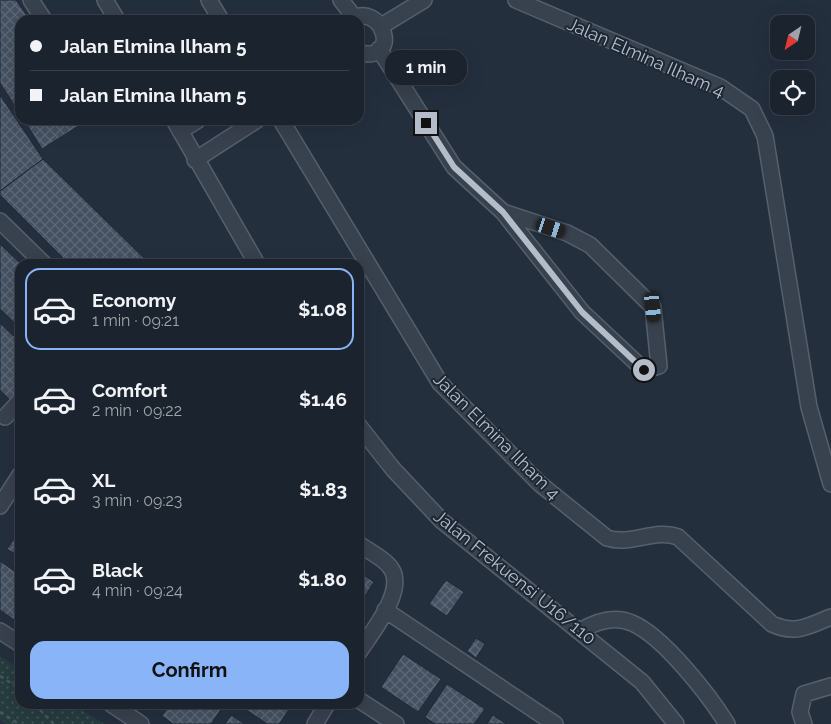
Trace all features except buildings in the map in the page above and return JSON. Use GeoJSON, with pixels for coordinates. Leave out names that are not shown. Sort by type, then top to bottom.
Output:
{"type":"FeatureCollection","features":[{"type":"Feature","properties":{"kind":"street"},"geometry":{"type":"LineString","coordinates":[[31,0],[41,15]]}},
{"type":"Feature","properties":{"kind":"street"},"geometry":{"type":"LineString","coordinates":[[105,0],[114,15]]}},
{"type":"Feature","properties":{"kind":"street"},"geometry":{"type":"LineString","coordinates":[[210,0],[218,15]]}},
{"type":"Feature","properties":{"kind":"street"},"geometry":{"type":"LineString","coordinates":[[341,0],[350,15]]}},
{"type":"Feature","properties":{"kind":"street"},"geometry":{"type":"LineString","coordinates":[[383,24],[424,0]]}},
{"type":"Feature","properties":{"kind":"street","name":"Jalan Elmina Ilham 4"},"geometry":{"type":"LineString","coordinates":[[516,0],[720,87],[752,109],[765,136],[809,407],[831,484]]}},
{"type":"Feature","properties":{"kind":"street"},"geometry":{"type":"LineString","coordinates":[[358,15],[373,16],[383,24],[385,37],[379,49],[373,53],[364,54]]}},
{"type":"Feature","properties":{"kind":"street"},"geometry":{"type":"LineString","coordinates":[[379,49],[454,167],[503,212],[582,312],[644,370],[659,366],[653,307],[590,245],[567,233],[503,212]]}},
{"type":"Feature","properties":{"kind":"street"},"geometry":{"type":"LineString","coordinates":[[195,160],[249,125]]}},
{"type":"Feature","properties":{"kind":"street","name":"Jalan Elmina Ilham 4"},"geometry":{"type":"LineString","coordinates":[[284,125],[440,383],[540,484],[607,538],[618,542],[668,533],[678,537],[772,624],[783,629],[796,630],[831,617]]}},
{"type":"Feature","properties":{"kind":"street"},"geometry":{"type":"LineString","coordinates":[[177,126],[254,259]]}},
{"type":"Feature","properties":{"kind":"street"},"geometry":{"type":"LineString","coordinates":[[0,221],[39,259]]}},
{"type":"Feature","properties":{"kind":"street"},"geometry":{"type":"LineString","coordinates":[[2,417],[15,405]]}},
{"type":"Feature","properties":{"kind":"street","name":"Jalan Frekuensi U16/110"},"geometry":{"type":"LineString","coordinates":[[364,432],[393,469],[442,521],[642,682],[676,724]]}},
{"type":"Feature","properties":{"kind":"street"},"geometry":{"type":"LineString","coordinates":[[0,506],[15,484]]}},
{"type":"Feature","properties":{"kind":"street"},"geometry":{"type":"LineString","coordinates":[[364,548],[390,567],[395,578],[394,594],[364,644]]}},
{"type":"Feature","properties":{"kind":"street"},"geometry":{"type":"LineString","coordinates":[[385,610],[555,724]]}},
{"type":"Feature","properties":{"kind":"street"},"geometry":{"type":"LineString","coordinates":[[580,631],[594,622],[607,620],[631,622],[639,627],[671,654],[695,681],[727,724]]}},
{"type":"Feature","properties":{"kind":"street"},"geometry":{"type":"LineString","coordinates":[[0,631],[15,641]]}},
{"type":"Feature","properties":{"kind":"street"},"geometry":{"type":"LineString","coordinates":[[804,724],[800,712],[804,694],[831,686]]}},
{"type":"Feature","properties":{"kind":"street"},"geometry":{"type":"LineString","coordinates":[[364,703],[396,724]]}},
{"type":"Feature","properties":{"kind":"street"},"geometry":{"type":"LineString","coordinates":[[118,709],[141,724]]}},
{"type":"Feature","properties":{"kind":"street"},"geometry":{"type":"LineString","coordinates":[[315,724],[324,709]]}},
{"type":"Feature","properties":{"kind":"path"},"geometry":{"type":"LineString","coordinates":[[0,676],[15,686]]}},
{"type":"Feature","properties":{"kind":"path"},"geometry":{"type":"LineString","coordinates":[[39,709],[54,724]]}},
{"type":"Feature","properties":{"kind":"path"},"geometry":{"type":"LineString","coordinates":[[0,712],[19,724]]}},
{"type":"Feature","properties":{"kind":"green space"},"geometry":{"type":"Polygon","coordinates":[[[0,656],[15,666],[15,709],[81,709],[104,724],[6,724],[0,720],[0,656]]]}},
{"type":"Feature","properties":{"kind":"route"},"geometry":{"type":"LineString","coordinates":[[426,123],[454,167],[503,212],[582,312],[644,370]]}}]}
